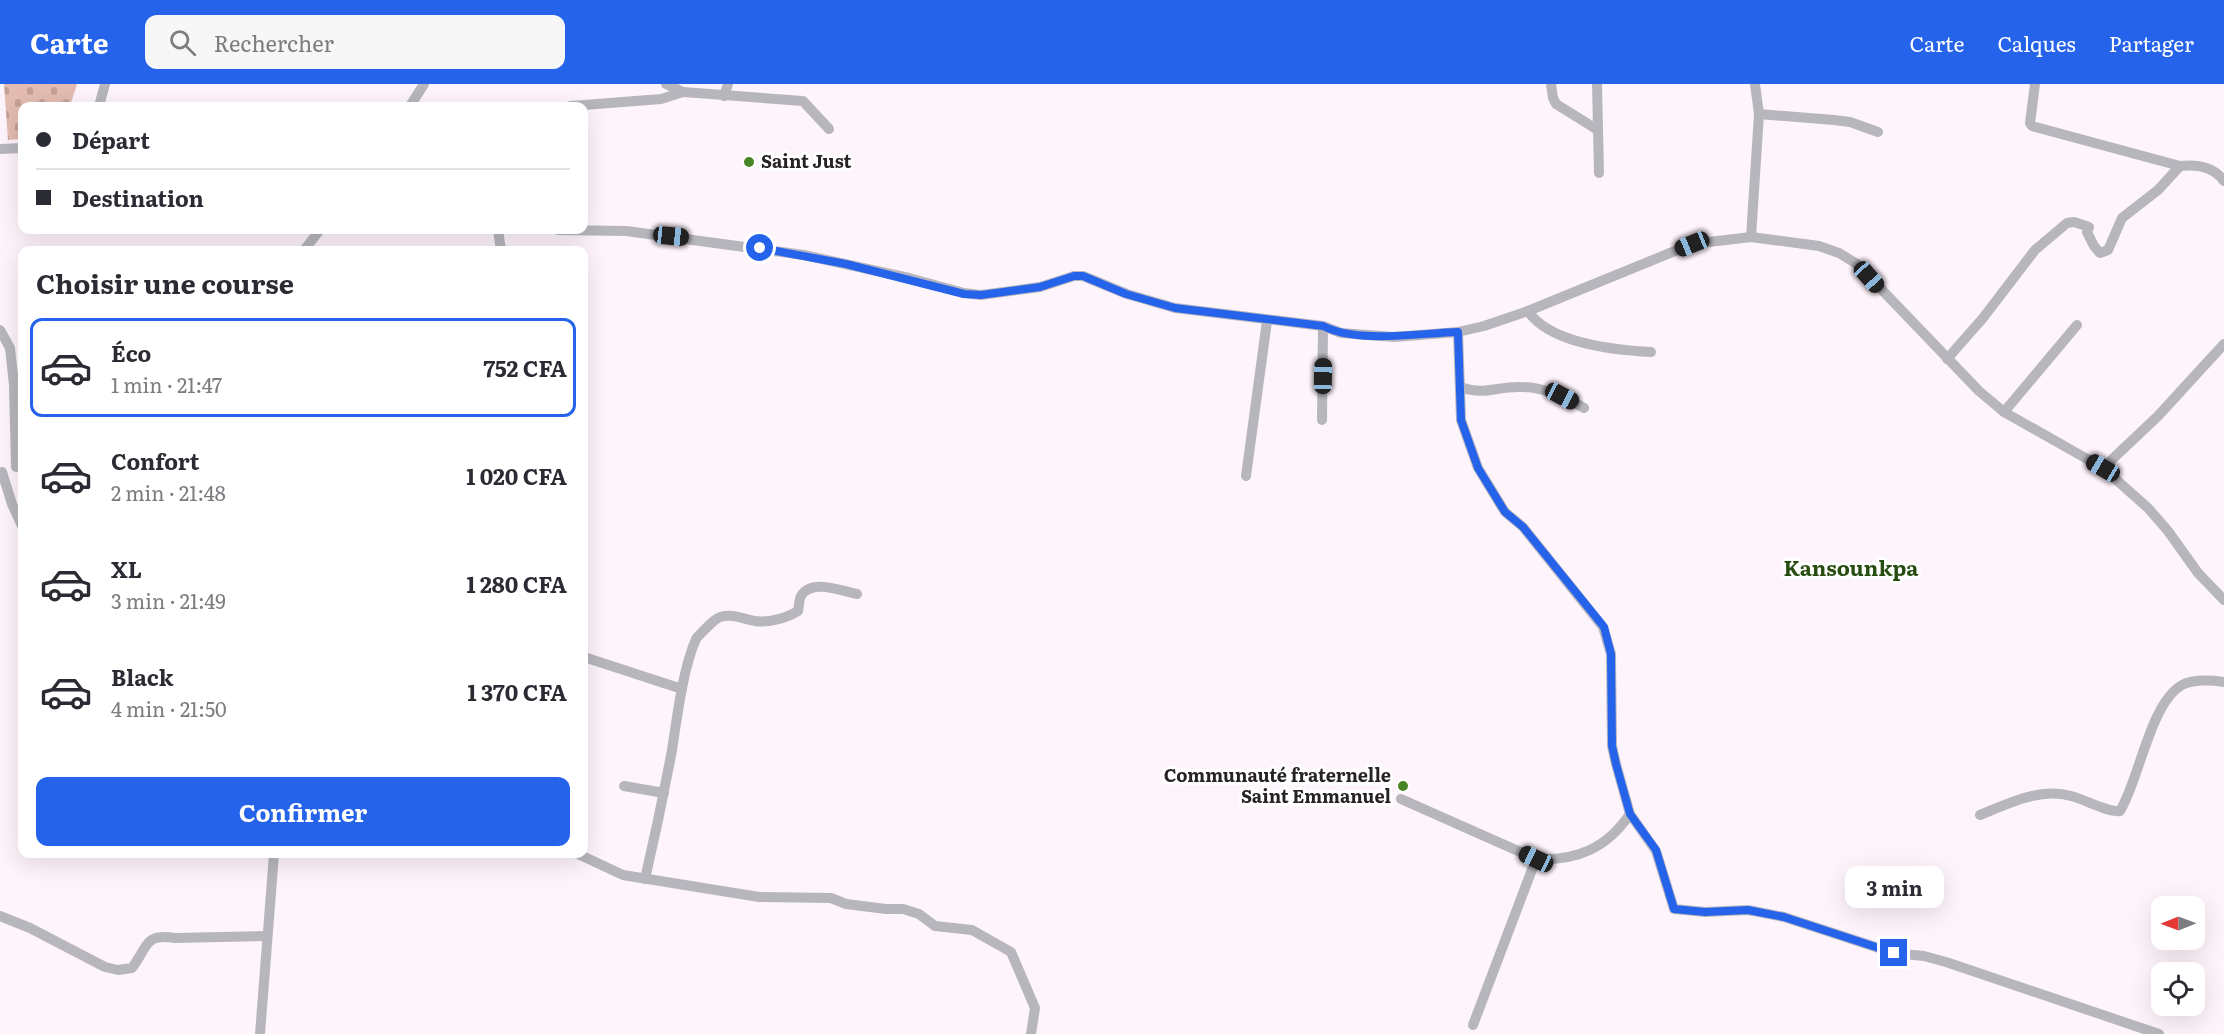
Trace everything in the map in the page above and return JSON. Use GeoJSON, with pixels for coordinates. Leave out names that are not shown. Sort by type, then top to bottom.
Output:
{"type":"FeatureCollection","features":[{"type":"Feature","properties":{"kind":"street"},"geometry":{"type":"LineString","coordinates":[[100,102],[105,84]]}},
{"type":"Feature","properties":{"kind":"street"},"geometry":{"type":"LineString","coordinates":[[413,102],[424,84]]}},
{"type":"Feature","properties":{"kind":"street"},"geometry":{"type":"LineString","coordinates":[[666,84],[684,92],[803,101],[815,111],[829,129]]}},
{"type":"Feature","properties":{"kind":"street"},"geometry":{"type":"LineString","coordinates":[[724,96],[728,84]]}},
{"type":"Feature","properties":{"kind":"street"},"geometry":{"type":"LineString","coordinates":[[1551,84],[1556,104],[1598,130]]}},
{"type":"Feature","properties":{"kind":"street"},"geometry":{"type":"LineString","coordinates":[[1597,84],[1599,172]]}},
{"type":"Feature","properties":{"kind":"street"},"geometry":{"type":"LineString","coordinates":[[1751,237],[1760,114],[1755,84]]}},
{"type":"Feature","properties":{"kind":"street"},"geometry":{"type":"LineString","coordinates":[[2035,84],[2030,123],[2032,126],[2180,166],[2199,166],[2213,171],[2224,179]]}},
{"type":"Feature","properties":{"kind":"street"},"geometry":{"type":"LineString","coordinates":[[588,105],[661,99],[684,92]]}},
{"type":"Feature","properties":{"kind":"street"},"geometry":{"type":"LineString","coordinates":[[1760,114],[1850,122],[1878,132]]}},
{"type":"Feature","properties":{"kind":"street"},"geometry":{"type":"LineString","coordinates":[[0,149],[18,148]]}},
{"type":"Feature","properties":{"kind":"street"},"geometry":{"type":"LineString","coordinates":[[1947,359],[1983,318],[2035,250],[2067,224],[2074,222],[2089,228],[2087,232],[2100,253],[2108,250],[2122,218],[2158,190],[2180,166]]}},
{"type":"Feature","properties":{"kind":"street"},"geometry":{"type":"LineString","coordinates":[[588,230],[626,231],[694,238],[804,255],[973,294],[1040,287],[1074,276],[1083,276],[1126,294],[1175,308],[1323,326],[1341,333],[1394,337],[1458,332],[1484,326],[1528,311],[1692,244],[1751,237],[1819,246],[1839,253],[1857,264],[1947,359],[2004,412],[2103,468],[2148,508],[2168,531],[2198,573],[2224,600]]}},
{"type":"Feature","properties":{"kind":"street"},"geometry":{"type":"LineString","coordinates":[[307,246],[317,234]]}},
{"type":"Feature","properties":{"kind":"street"},"geometry":{"type":"LineString","coordinates":[[1528,311],[1537,321],[1578,342],[1651,352]]}},
{"type":"Feature","properties":{"kind":"street"},"geometry":{"type":"LineString","coordinates":[[1246,476],[1267,321]]}},
{"type":"Feature","properties":{"kind":"street"},"geometry":{"type":"LineString","coordinates":[[2004,412],[2077,325]]}},
{"type":"Feature","properties":{"kind":"street"},"geometry":{"type":"LineString","coordinates":[[1322,420],[1323,326]]}},
{"type":"Feature","properties":{"kind":"street"},"geometry":{"type":"LineString","coordinates":[[0,330],[10,348],[18,451]]}},
{"type":"Feature","properties":{"kind":"street"},"geometry":{"type":"LineString","coordinates":[[1458,332],[1461,420],[1478,468],[1505,512],[1523,527],[1604,627],[1611,654],[1612,746],[1630,814],[1656,850],[1674,909],[1705,912],[1748,910],[1784,917],[1894,953],[1924,956],[1946,962],[2159,1034]]}},
{"type":"Feature","properties":{"kind":"street"},"geometry":{"type":"LineString","coordinates":[[2103,468],[2158,416],[2224,344]]}},
{"type":"Feature","properties":{"kind":"street"},"geometry":{"type":"LineString","coordinates":[[1460,387],[1474,392],[1519,386],[1536,387],[1562,396],[1584,408]]}},
{"type":"Feature","properties":{"kind":"street"},"geometry":{"type":"LineString","coordinates":[[18,467],[1,472],[18,517]]}},
{"type":"Feature","properties":{"kind":"street"},"geometry":{"type":"LineString","coordinates":[[645,879],[664,793],[682,689],[697,639],[714,620],[729,616],[757,622],[788,617],[798,611],[801,596],[812,587],[820,586],[857,594]]}},
{"type":"Feature","properties":{"kind":"street"},"geometry":{"type":"LineString","coordinates":[[588,658],[682,689]]}},
{"type":"Feature","properties":{"kind":"street"},"geometry":{"type":"LineString","coordinates":[[1980,815],[2032,795],[2051,794],[2068,795],[2111,811],[2120,811],[2144,746],[2169,698],[2183,685],[2211,680],[2224,682]]}},
{"type":"Feature","properties":{"kind":"street"},"geometry":{"type":"LineString","coordinates":[[624,786],[664,793]]}},
{"type":"Feature","properties":{"kind":"street"},"geometry":{"type":"LineString","coordinates":[[1401,799],[1536,859],[1558,860],[1578,856],[1605,841],[1630,814]]}},
{"type":"Feature","properties":{"kind":"street"},"geometry":{"type":"LineString","coordinates":[[260,1034],[274,858]]}},
{"type":"Feature","properties":{"kind":"street"},"geometry":{"type":"LineString","coordinates":[[587,858],[623,875],[759,897],[831,898],[858,906],[903,909],[919,914],[935,926],[972,930],[1011,952],[1035,1008],[1031,1034]]}},
{"type":"Feature","properties":{"kind":"street"},"geometry":{"type":"LineString","coordinates":[[1473,1025],[1536,859]]}},
{"type":"Feature","properties":{"kind":"street"},"geometry":{"type":"LineString","coordinates":[[0,916],[30,928],[105,967],[118,970],[132,968],[144,946],[152,938],[162,936],[176,938],[267,936]]}},
{"type":"Feature","properties":{"kind":"green space"},"geometry":{"type":"Polygon","coordinates":[[[4,84],[77,84],[71,102],[18,102],[18,139],[8,140],[4,84]]]}},
{"type":"Feature","properties":{"kind":"place","name":"Saint Just"},"geometry":{"type":"Point","coordinates":[749,162]}},
{"type":"Feature","properties":{"kind":"place","name":"Communauté fraternelle Saint Emmanuel"},"geometry":{"type":"Point","coordinates":[1403,786]}},
{"type":"Feature","properties":{"kind":"district","name":"Kansounkpa"},"geometry":{"type":"Point","coordinates":[1851,569]}},
{"type":"Feature","properties":{"kind":"route"},"geometry":{"type":"LineString","coordinates":[[760,248],[804,255],[909,278],[964,294],[981,295],[1040,287],[1074,276],[1083,276],[1126,294],[1175,308],[1323,326],[1341,333],[1394,337],[1458,332],[1461,420],[1478,468],[1505,512],[1523,527],[1604,627],[1611,654],[1612,746],[1616,764],[1626,804],[1630,814],[1656,850],[1674,909],[1705,912],[1748,910],[1784,917],[1894,953]]}}]}
